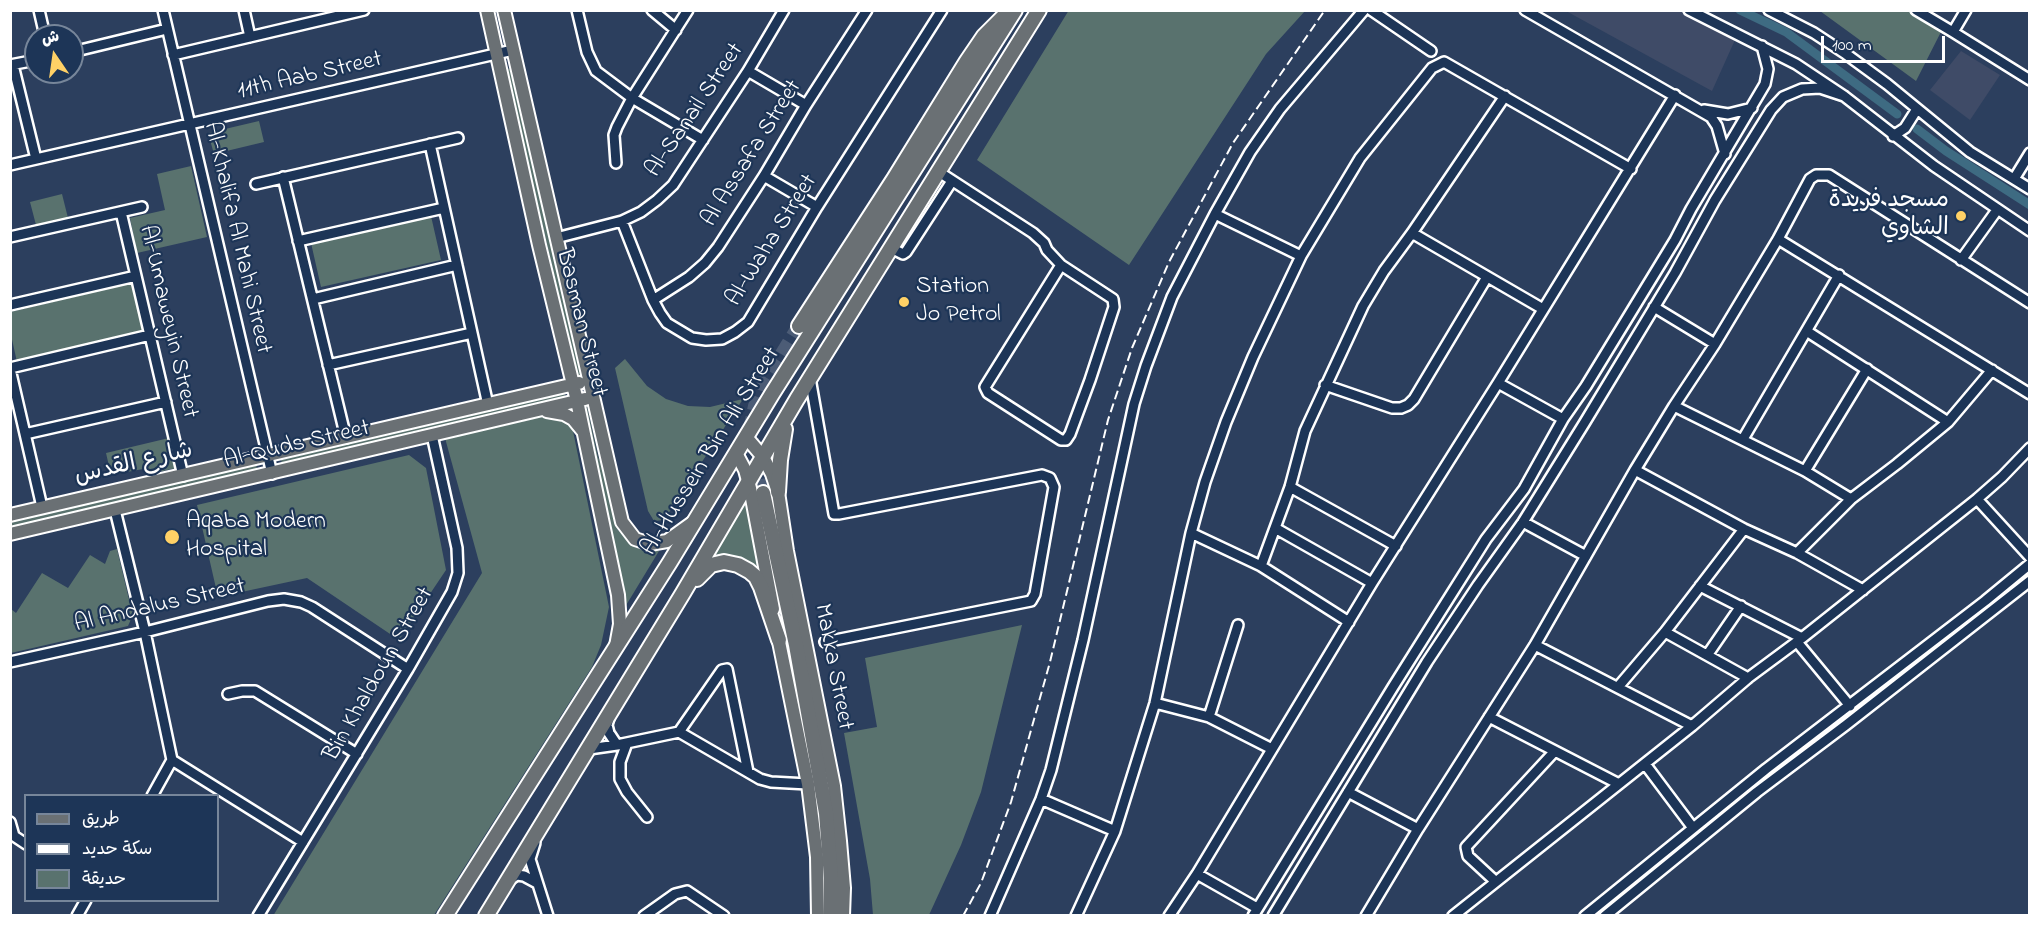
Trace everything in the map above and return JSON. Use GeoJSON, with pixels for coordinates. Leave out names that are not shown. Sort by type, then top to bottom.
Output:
{"type":"FeatureCollection","features":[{"type":"Feature","properties":{"kind":"highway"},"geometry":{"type":"LineString","coordinates":[[799,326],[889,188],[967,61],[984,36],[1010,10]]}},
{"type":"Feature","properties":{"kind":"highway","name":"Al-Hussein Bin Ali Street"},"geometry":{"type":"LineString","coordinates":[[445,915],[1015,10]]}},
{"type":"Feature","properties":{"kind":"highway","name":"Al-Hussein Bin Ali Street"},"geometry":{"type":"LineString","coordinates":[[486,915],[589,749],[810,378],[1040,10]]}},
{"type":"Feature","properties":{"kind":"highway"},"geometry":{"type":"LineString","coordinates":[[778,492],[782,444],[790,412]]}},
{"type":"Feature","properties":{"kind":"highway"},"geometry":{"type":"LineString","coordinates":[[763,493],[796,645],[826,813],[831,878],[831,915]]}},
{"type":"Feature","properties":{"kind":"highway"},"geometry":{"type":"LineString","coordinates":[[683,593],[711,565],[724,562],[742,566],[756,577],[779,640]]}},
{"type":"Feature","properties":{"kind":"main road","name":"Basman Street"},"geometry":{"type":"LineString","coordinates":[[487,10],[539,245],[569,365],[618,595],[620,624],[616,646]]}},
{"type":"Feature","properties":{"kind":"main road","name":"Basman Street"},"geometry":{"type":"LineString","coordinates":[[504,10],[621,522],[630,534],[643,543],[659,544],[667,541],[695,520]]}},
{"type":"Feature","properties":{"kind":"main road"},"geometry":{"type":"LineString","coordinates":[[551,390],[563,379],[569,365]]}},
{"type":"Feature","properties":{"kind":"main road","name":"Al-Quds Street"},"geometry":{"type":"LineString","coordinates":[[268,456],[589,381]]}},
{"type":"Feature","properties":{"kind":"main road","name":"Al-Quds Street"},"geometry":{"type":"LineString","coordinates":[[10,534],[592,397]]}},
{"type":"Feature","properties":{"kind":"main road"},"geometry":{"type":"LineString","coordinates":[[539,410],[564,414],[573,419],[584,432]]}},
{"type":"Feature","properties":{"kind":"main road","name":"Makka Street"},"geometry":{"type":"LineString","coordinates":[[746,437],[763,458],[778,492],[787,551],[831,766],[844,888],[843,915]]}},
{"type":"Feature","properties":{"kind":"main road","name":"Makka Street"},"geometry":{"type":"LineString","coordinates":[[736,453],[749,482],[808,784],[817,857],[818,915]]}},
{"type":"Feature","properties":{"kind":"main road","name":"شارع القدس"},"geometry":{"type":"LineString","coordinates":[[10,515],[268,456]]}},
{"type":"Feature","properties":{"kind":"street","name":"Al-Khalifa Al Mahi Street"},"geometry":{"type":"LineString","coordinates":[[163,10],[272,474]]}},
{"type":"Feature","properties":{"kind":"street"},"geometry":{"type":"LineString","coordinates":[[244,10],[250,37]]}},
{"type":"Feature","properties":{"kind":"street"},"geometry":{"type":"LineString","coordinates":[[173,55],[364,10]]}},
{"type":"Feature","properties":{"kind":"street"},"geometry":{"type":"LineString","coordinates":[[578,10],[587,52],[596,71],[632,99],[703,140]]}},
{"type":"Feature","properties":{"kind":"street"},"geometry":{"type":"LineString","coordinates":[[652,10],[676,30]]}},
{"type":"Feature","properties":{"kind":"street"},"geometry":{"type":"LineString","coordinates":[[616,163],[614,135],[632,99],[688,10]]}},
{"type":"Feature","properties":{"kind":"street","name":"Al-Sanail Street"},"geometry":{"type":"LineString","coordinates":[[556,238],[622,221],[649,206],[673,185],[748,71],[784,10]]}},
{"type":"Feature","properties":{"kind":"street","name":"Al Assafa Street"},"geometry":{"type":"LineString","coordinates":[[653,300],[689,277],[718,247],[867,10]]}},
{"type":"Feature","properties":{"kind":"street","name":"Al-Waha Street"},"geometry":{"type":"LineString","coordinates":[[622,221],[653,300],[667,323],[693,338],[706,340],[722,339],[735,332],[748,322],[817,207],[942,10]]}},
{"type":"Feature","properties":{"kind":"street"},"geometry":{"type":"LineString","coordinates":[[990,915],[1041,799],[1051,770],[1083,640],[1134,404],[1173,297],[1215,214],[1250,152],[1280,109],[1364,10]]}},
{"type":"Feature","properties":{"kind":"street"},"geometry":{"type":"LineString","coordinates":[[1371,10],[1431,51]]}},
{"type":"Feature","properties":{"kind":"street"},"geometry":{"type":"LineString","coordinates":[[1525,10],[1699,108],[1711,117],[1717,126],[1725,154]]}},
{"type":"Feature","properties":{"kind":"street"},"geometry":{"type":"LineString","coordinates":[[1689,10],[1796,64],[1844,96],[1893,136],[2030,231]]}},
{"type":"Feature","properties":{"kind":"street"},"geometry":{"type":"LineString","coordinates":[[1769,10],[1814,33],[1846,54],[1887,84],[1970,152],[2030,189]]}},
{"type":"Feature","properties":{"kind":"street"},"geometry":{"type":"LineString","coordinates":[[1916,10],[2030,80]]}},
{"type":"Feature","properties":{"kind":"street"},"geometry":{"type":"LineString","coordinates":[[1953,32],[1966,10]]}},
{"type":"Feature","properties":{"kind":"street"},"geometry":{"type":"LineString","coordinates":[[84,49],[167,29]]}},
{"type":"Feature","properties":{"kind":"street"},"geometry":{"type":"LineString","coordinates":[[1197,874],[1255,912],[1486,539],[1524,489],[1563,419],[1629,316],[1752,108],[1767,76],[1767,60],[1762,46]]}},
{"type":"Feature","properties":{"kind":"street","name":"11th Aab Street"},"geometry":{"type":"LineString","coordinates":[[10,165],[513,50]]}},
{"type":"Feature","properties":{"kind":"street"},"geometry":{"type":"LineString","coordinates":[[1076,915],[1115,831],[1155,703],[1191,533],[1205,482],[1226,422],[1301,256],[1360,158],[1432,68],[1438,63],[1449,63],[1631,169]]}},
{"type":"Feature","properties":{"kind":"street"},"geometry":{"type":"LineString","coordinates":[[12,65],[36,159]]}},
{"type":"Feature","properties":{"kind":"street"},"geometry":{"type":"LineString","coordinates":[[748,71],[806,105]]}},
{"type":"Feature","properties":{"kind":"street"},"geometry":{"type":"LineString","coordinates":[[1273,915],[1427,662],[1523,522],[1654,307],[1715,200],[1772,110],[1784,97],[1802,89],[1813,88],[1844,96]]}},
{"type":"Feature","properties":{"kind":"street"},"geometry":{"type":"LineString","coordinates":[[1169,915],[1197,874],[1372,583],[1675,95]]}},
{"type":"Feature","properties":{"kind":"street"},"geometry":{"type":"LineString","coordinates":[[1261,566],[1290,487],[1305,431],[1363,306],[1383,271],[1412,233],[1505,96]]}},
{"type":"Feature","properties":{"kind":"street"},"geometry":{"type":"LineString","coordinates":[[1699,108],[1728,114],[1752,108]]}},
{"type":"Feature","properties":{"kind":"street"},"geometry":{"type":"LineString","coordinates":[[1893,136],[1905,128],[1917,109]]}},
{"type":"Feature","properties":{"kind":"street"},"geometry":{"type":"LineString","coordinates":[[256,184],[458,138]]}},
{"type":"Feature","properties":{"kind":"street"},"geometry":{"type":"LineString","coordinates":[[430,144],[488,405]]}},
{"type":"Feature","properties":{"kind":"street"},"geometry":{"type":"LineString","coordinates":[[2014,179],[2030,153]]}},
{"type":"Feature","properties":{"kind":"street"},"geometry":{"type":"LineString","coordinates":[[939,172],[1033,233],[1061,265],[1110,296],[1114,307],[1066,440],[1061,440],[988,393],[985,387],[1061,265]]}},
{"type":"Feature","properties":{"kind":"street"},"geometry":{"type":"LineString","coordinates":[[1366,915],[1535,645],[1635,470],[1674,405],[1715,344],[1810,179],[1822,174],[1829,175],[2030,303]]}},
{"type":"Feature","properties":{"kind":"street"},"geometry":{"type":"LineString","coordinates":[[764,176],[817,207]]}},
{"type":"Feature","properties":{"kind":"street"},"geometry":{"type":"LineString","coordinates":[[283,177],[346,438]]}},
{"type":"Feature","properties":{"kind":"street"},"geometry":{"type":"LineString","coordinates":[[891,248],[905,254],[952,181]]}},
{"type":"Feature","properties":{"kind":"street"},"geometry":{"type":"LineString","coordinates":[[1702,191],[1715,200]]}},
{"type":"Feature","properties":{"kind":"street","name":"Al-Umaweyin Street"},"geometry":{"type":"LineString","coordinates":[[10,237],[142,207]]}},
{"type":"Feature","properties":{"kind":"street"},"geometry":{"type":"LineString","coordinates":[[298,241],[444,208]]}},
{"type":"Feature","properties":{"kind":"street"},"geometry":{"type":"LineString","coordinates":[[1961,260],[1997,210]]}},
{"type":"Feature","properties":{"kind":"street","name":"Al-Umaweyin Street"},"geometry":{"type":"LineString","coordinates":[[121,212],[183,476]]}},
{"type":"Feature","properties":{"kind":"street"},"geometry":{"type":"LineString","coordinates":[[1215,214],[1301,256]]}},
{"type":"Feature","properties":{"kind":"street"},"geometry":{"type":"LineString","coordinates":[[909,220],[922,227]]}},
{"type":"Feature","properties":{"kind":"street"},"geometry":{"type":"LineString","coordinates":[[1412,233],[1543,309]]}},
{"type":"Feature","properties":{"kind":"street"},"geometry":{"type":"LineString","coordinates":[[1778,238],[2030,394]]}},
{"type":"Feature","properties":{"kind":"street"},"geometry":{"type":"LineString","coordinates":[[313,299],[457,265]]}},
{"type":"Feature","properties":{"kind":"street"},"geometry":{"type":"LineString","coordinates":[[1743,439],[1808,332],[1839,275]]}},
{"type":"Feature","properties":{"kind":"street"},"geometry":{"type":"LineString","coordinates":[[10,305],[136,276]]}},
{"type":"Feature","properties":{"kind":"street"},"geometry":{"type":"LineString","coordinates":[[1325,384],[1392,408],[1408,405],[1487,277]]}},
{"type":"Feature","properties":{"kind":"street"},"geometry":{"type":"LineString","coordinates":[[1654,307],[1715,344]]}},
{"type":"Feature","properties":{"kind":"street"},"geometry":{"type":"LineString","coordinates":[[1808,332],[1948,422]]}},
{"type":"Feature","properties":{"kind":"street"},"geometry":{"type":"LineString","coordinates":[[328,365],[472,333]]}},
{"type":"Feature","properties":{"kind":"street"},"geometry":{"type":"LineString","coordinates":[[42,507],[10,368],[150,335]]}},
{"type":"Feature","properties":{"kind":"street"},"geometry":{"type":"LineString","coordinates":[[1805,471],[1867,369]]}},
{"type":"Feature","properties":{"kind":"street"},"geometry":{"type":"LineString","coordinates":[[1797,553],[1851,499],[1948,422],[1992,370]]}},
{"type":"Feature","properties":{"kind":"street"},"geometry":{"type":"LineString","coordinates":[[810,378],[834,514],[1042,475],[1050,478],[1054,487],[1035,594],[1031,601],[825,642]]}},
{"type":"Feature","properties":{"kind":"street"},"geometry":{"type":"LineString","coordinates":[[1498,383],[1563,419]]}},
{"type":"Feature","properties":{"kind":"street"},"geometry":{"type":"LineString","coordinates":[[25,434],[166,402]]}},
{"type":"Feature","properties":{"kind":"street"},"geometry":{"type":"LineString","coordinates":[[1674,405],[1805,471],[1851,499]]}},
{"type":"Feature","properties":{"kind":"street","name":"Bin Khaldoun Street"},"geometry":{"type":"LineString","coordinates":[[258,915],[408,669],[452,592],[458,573],[457,548],[432,435]]}},
{"type":"Feature","properties":{"kind":"street"},"geometry":{"type":"LineString","coordinates":[[1453,915],[1645,764],[1748,678],[1977,499],[2030,448]]}},
{"type":"Feature","properties":{"kind":"street"},"geometry":{"type":"LineString","coordinates":[[1635,470],[1744,529],[1797,553],[1863,590]]}},
{"type":"Feature","properties":{"kind":"street"},"geometry":{"type":"LineString","coordinates":[[1290,487],[1396,546]]}},
{"type":"Feature","properties":{"kind":"street"},"geometry":{"type":"LineString","coordinates":[[1977,499],[2030,557]]}},
{"type":"Feature","properties":{"kind":"street"},"geometry":{"type":"LineString","coordinates":[[115,510],[172,760],[153,794]]}},
{"type":"Feature","properties":{"kind":"street"},"geometry":{"type":"LineString","coordinates":[[1523,522],[1586,556]]}},
{"type":"Feature","properties":{"kind":"street"},"geometry":{"type":"LineString","coordinates":[[1275,528],[1372,583]]}},
{"type":"Feature","properties":{"kind":"street"},"geometry":{"type":"LineString","coordinates":[[1618,687],[1665,632],[1744,529]]}},
{"type":"Feature","properties":{"kind":"street"},"geometry":{"type":"LineString","coordinates":[[1191,533],[1261,566],[1349,622]]}},
{"type":"Feature","properties":{"kind":"street"},"geometry":{"type":"LineString","coordinates":[[1585,915],[2030,564]]}},
{"type":"Feature","properties":{"kind":"street"},"geometry":{"type":"LineString","coordinates":[[1605,915],[1757,792],[2030,581]]}},
{"type":"Feature","properties":{"kind":"street"},"geometry":{"type":"LineString","coordinates":[[1700,585],[1799,640],[1850,706]]}},
{"type":"Feature","properties":{"kind":"street","name":"Al Andalus Street"},"geometry":{"type":"LineString","coordinates":[[10,662],[268,601],[291,600],[312,607],[408,669]]}},
{"type":"Feature","properties":{"kind":"street"},"geometry":{"type":"LineString","coordinates":[[1708,654],[1741,606]]}},
{"type":"Feature","properties":{"kind":"street"},"geometry":{"type":"LineString","coordinates":[[1209,717],[1238,625]]}},
{"type":"Feature","properties":{"kind":"street"},"geometry":{"type":"LineString","coordinates":[[1665,632],[1748,678]]}},
{"type":"Feature","properties":{"kind":"street"},"geometry":{"type":"LineString","coordinates":[[1535,645],[1692,726]]}},
{"type":"Feature","properties":{"kind":"street"},"geometry":{"type":"LineString","coordinates":[[1414,654],[1427,662]]}},
{"type":"Feature","properties":{"kind":"street"},"geometry":{"type":"LineString","coordinates":[[679,732],[722,670],[727,669],[748,772]]}},
{"type":"Feature","properties":{"kind":"street"},"geometry":{"type":"LineString","coordinates":[[228,694],[255,691],[357,753]]}},
{"type":"Feature","properties":{"kind":"street"},"geometry":{"type":"LineString","coordinates":[[1155,703],[1209,717],[1272,749]]}},
{"type":"Feature","properties":{"kind":"street"},"geometry":{"type":"LineString","coordinates":[[610,712],[607,725],[609,733],[622,744]]}},
{"type":"Feature","properties":{"kind":"street"},"geometry":{"type":"LineString","coordinates":[[1839,715],[1846,725]]}},
{"type":"Feature","properties":{"kind":"street"},"geometry":{"type":"LineString","coordinates":[[1490,717],[1619,784]]}},
{"type":"Feature","properties":{"kind":"street"},"geometry":{"type":"LineString","coordinates":[[589,749],[679,732],[748,772],[771,782],[808,784]]}},
{"type":"Feature","properties":{"kind":"street"},"geometry":{"type":"LineString","coordinates":[[622,744],[620,779],[627,792],[647,817]]}},
{"type":"Feature","properties":{"kind":"street"},"geometry":{"type":"LineString","coordinates":[[1495,881],[1468,856],[1466,847],[1555,751]]}},
{"type":"Feature","properties":{"kind":"street"},"geometry":{"type":"LineString","coordinates":[[172,760],[303,842]]}},
{"type":"Feature","properties":{"kind":"street"},"geometry":{"type":"LineString","coordinates":[[1645,764],[1693,828]]}},
{"type":"Feature","properties":{"kind":"street"},"geometry":{"type":"LineString","coordinates":[[1348,792],[1418,829]]}},
{"type":"Feature","properties":{"kind":"street"},"geometry":{"type":"LineString","coordinates":[[1041,799],[1115,831]]}},
{"type":"Feature","properties":{"kind":"street"},"geometry":{"type":"LineString","coordinates":[[10,822],[12,837]]}},
{"type":"Feature","properties":{"kind":"street"},"geometry":{"type":"LineString","coordinates":[[537,832],[530,859],[548,915]]}},
{"type":"Feature","properties":{"kind":"street"},"geometry":{"type":"LineString","coordinates":[[506,883],[517,875],[537,883]]}},
{"type":"Feature","properties":{"kind":"street"},"geometry":{"type":"LineString","coordinates":[[844,888],[849,915]]}},
{"type":"Feature","properties":{"kind":"street"},"geometry":{"type":"LineString","coordinates":[[644,915],[682,891],[687,891],[724,915]]}},
{"type":"Feature","properties":{"kind":"street"},"geometry":{"type":"LineString","coordinates":[[77,915],[85,902]]}},
{"type":"Feature","properties":{"kind":"shaded area"},"geometry":{"type":"Polygon","coordinates":[[[1566,11],[1696,11],[1739,31],[1712,91],[1566,11]]]}},
{"type":"Feature","properties":{"kind":"shaded area"},"geometry":{"type":"Polygon","coordinates":[[[1961,51],[2000,75],[1970,120],[1930,90],[1961,51]]]}},
{"type":"Feature","properties":{"kind":"green space"},"geometry":{"type":"Polygon","coordinates":[[[1069,10],[1305,11],[1266,54],[1129,265],[977,160],[1069,10]]]}},
{"type":"Feature","properties":{"kind":"green space"},"geometry":{"type":"Polygon","coordinates":[[[1820,11],[1916,11],[1944,26],[1916,81],[1820,11]]]}},
{"type":"Feature","properties":{"kind":"green space"},"geometry":{"type":"Polygon","coordinates":[[[506,68],[510,69],[522,113],[582,370],[579,382],[506,68]]]}},
{"type":"Feature","properties":{"kind":"green space"},"geometry":{"type":"Polygon","coordinates":[[[259,121],[264,142],[214,154],[208,133],[259,121]]]}},
{"type":"Feature","properties":{"kind":"green space"},"geometry":{"type":"Polygon","coordinates":[[[191,166],[207,237],[137,253],[130,218],[165,210],[157,174],[191,166]]]}},
{"type":"Feature","properties":{"kind":"green space"},"geometry":{"type":"Polygon","coordinates":[[[62,194],[68,218],[36,225],[30,202],[62,194]]]}},
{"type":"Feature","properties":{"kind":"green space"},"geometry":{"type":"Polygon","coordinates":[[[431,216],[441,260],[321,287],[311,243],[431,216]]]}},
{"type":"Feature","properties":{"kind":"green space"},"geometry":{"type":"Polygon","coordinates":[[[132,283],[143,331],[17,362],[11,335],[10,312],[132,283]]]}},
{"type":"Feature","properties":{"kind":"green space"},"geometry":{"type":"Polygon","coordinates":[[[625,359],[647,386],[666,399],[688,406],[710,407],[743,399],[664,520],[654,521],[648,511],[615,368],[625,359]]]}},
{"type":"Feature","properties":{"kind":"green space"},"geometry":{"type":"Polygon","coordinates":[[[564,392],[566,399],[283,467],[281,460],[564,392]]]}},
{"type":"Feature","properties":{"kind":"green space"},"geometry":{"type":"Polygon","coordinates":[[[587,406],[618,530],[633,546],[645,551],[659,551],[625,607],[583,407],[587,406]]]}},
{"type":"Feature","properties":{"kind":"green space"},"geometry":{"type":"Polygon","coordinates":[[[546,416],[558,418],[572,426],[609,607],[601,645],[592,667],[434,915],[273,916],[482,573],[445,438],[546,416]]]}},
{"type":"Feature","properties":{"kind":"green space"},"geometry":{"type":"Polygon","coordinates":[[[169,438],[176,468],[154,473],[143,469],[111,475],[106,453],[169,438]]]}},
{"type":"Feature","properties":{"kind":"green space"},"geometry":{"type":"Polygon","coordinates":[[[409,455],[426,468],[446,570],[399,640],[307,578],[218,597],[197,505],[409,455]]]}},
{"type":"Feature","properties":{"kind":"green space"},"geometry":{"type":"Polygon","coordinates":[[[255,464],[256,469],[11,528],[10,522],[255,464]]]}},
{"type":"Feature","properties":{"kind":"green space"},"geometry":{"type":"Polygon","coordinates":[[[745,503],[760,563],[755,566],[740,559],[714,554],[745,503]]]}},
{"type":"Feature","properties":{"kind":"green space"},"geometry":{"type":"Polygon","coordinates":[[[117,549],[132,612],[128,626],[11,653],[11,609],[16,613],[42,573],[68,588],[90,555],[105,564],[110,551],[117,549]]]}},
{"type":"Feature","properties":{"kind":"green space"},"geometry":{"type":"Polygon","coordinates":[[[1022,625],[981,792],[961,845],[929,915],[873,915],[870,879],[844,733],[877,727],[865,658],[1022,625]]]}},
{"type":"Feature","properties":{"kind":"waterway"},"geometry":{"type":"LineString","coordinates":[[1740,10],[1786,32],[1897,114]]}},
{"type":"Feature","properties":{"kind":"waterway"},"geometry":{"type":"LineString","coordinates":[[1917,129],[1946,151],[2030,205]]}},
{"type":"Feature","properties":{"kind":"tunnel"},"geometry":{"type":"LineString","coordinates":[[763,493],[752,443],[751,425],[755,406],[764,383],[799,326]]}},
{"type":"Feature","properties":{"kind":"railway"},"geometry":{"type":"LineString","coordinates":[[963,916],[981,883],[1011,802],[1050,662],[1108,420],[1132,348],[1169,262],[1233,143],[1325,10]]}},
{"type":"Feature","properties":{"kind":"place","name":"مسجد فريدة الشاوي"},"geometry":{"type":"Point","coordinates":[1961,216]}},
{"type":"Feature","properties":{"kind":"place","name":"Station Jo Petrol"},"geometry":{"type":"Point","coordinates":[904,302]}},
{"type":"Feature","properties":{"kind":"place","name":"Aqaba Modern Hospital"},"geometry":{"type":"Point","coordinates":[172,537]}}]}
